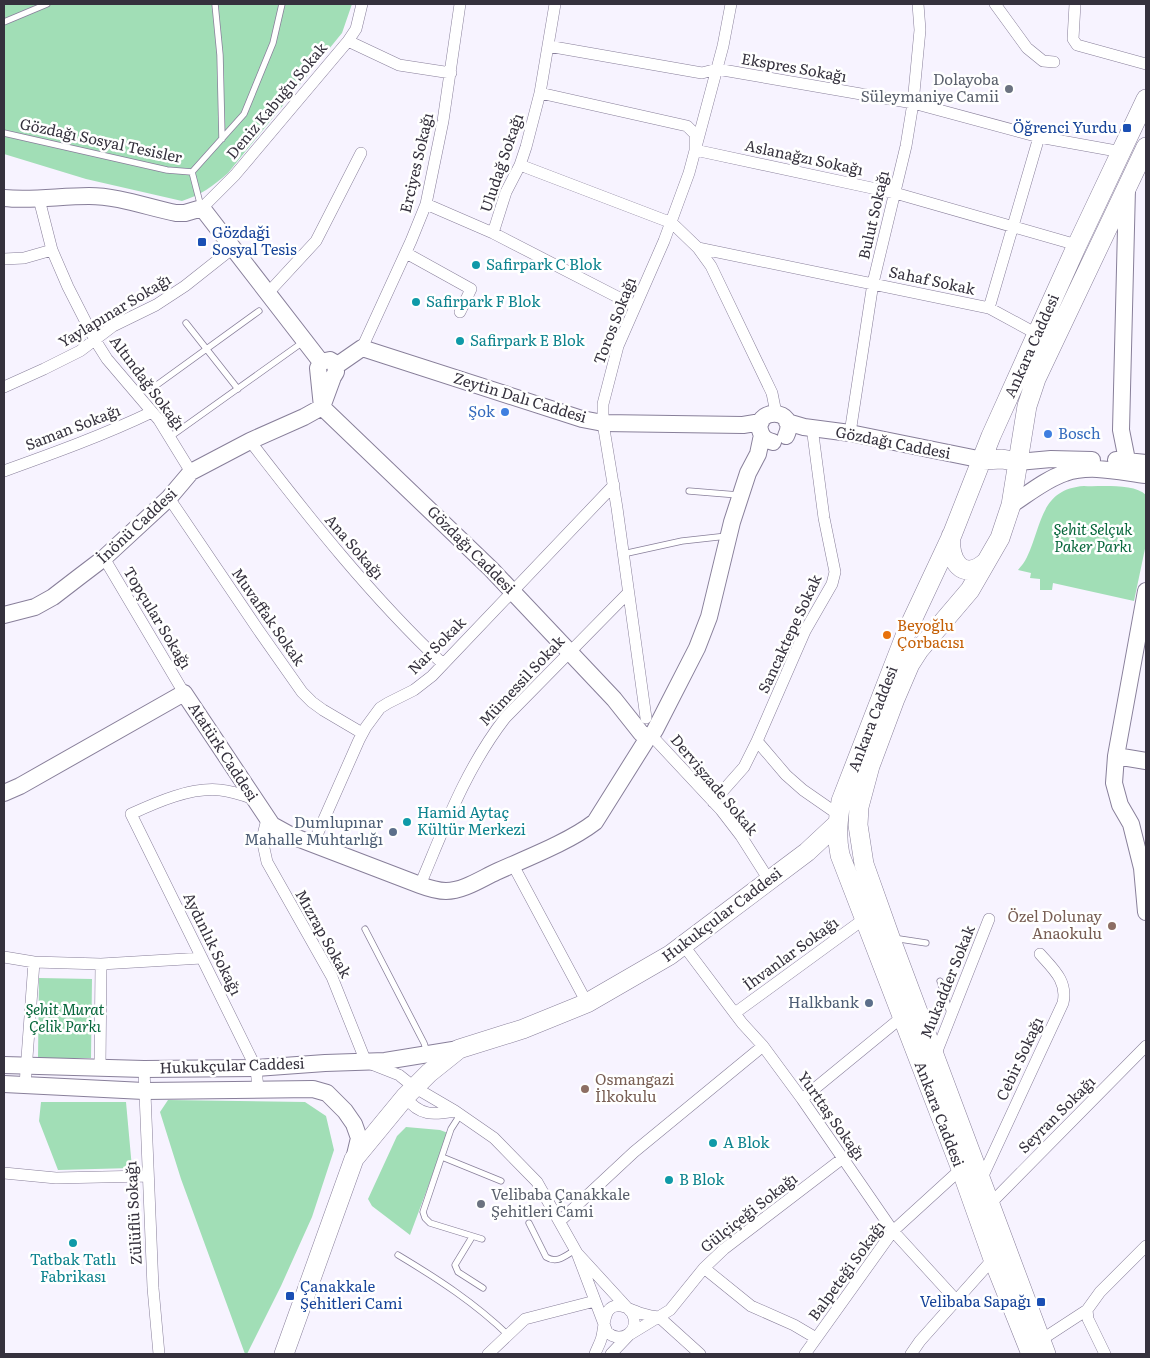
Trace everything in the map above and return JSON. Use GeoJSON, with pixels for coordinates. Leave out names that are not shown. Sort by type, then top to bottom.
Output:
{"type":"FeatureCollection","features":[{"type":"Feature","properties":{"kind":"main road","name":"Ankara Caddesi"},"geometry":{"type":"LineString","coordinates":[[1039,1349],[993,1258],[961,1169],[864,919],[840,855],[837,840],[838,819],[841,801],[906,631],[952,535],[991,436],[1077,245],[1146,99]]}},
{"type":"Feature","properties":{"kind":"main road","name":"Ankara Caddesi"},"geometry":{"type":"LineString","coordinates":[[1039,1349],[990,1204],[864,864],[858,825],[863,790],[870,766],[910,664],[918,650],[970,590],[1000,538],[1011,505],[1026,406],[1036,379],[1146,147]]}},
{"type":"Feature","properties":{"kind":"main road"},"geometry":{"type":"LineString","coordinates":[[982,460],[1002,459],[1018,462]]}},
{"type":"Feature","properties":{"kind":"main road"},"geometry":{"type":"LineString","coordinates":[[952,535],[950,546],[957,565],[966,571],[974,571],[986,562]]}},
{"type":"Feature","properties":{"kind":"main road","name":"Hukukçular Caddesi"},"geometry":{"type":"LineString","coordinates":[[284,1354],[354,1159],[409,1092],[438,1064],[459,1049],[523,1029],[587,1003],[670,955],[806,852],[838,819]]}},
{"type":"Feature","properties":{"kind":"street","name":"Deniz Kabuğu Sokak"},"geometry":{"type":"LineString","coordinates":[[202,208],[235,174],[348,41],[356,29],[362,4]]}},
{"type":"Feature","properties":{"kind":"street","name":"Erciyes Sokağı"},"geometry":{"type":"LineString","coordinates":[[362,348],[406,253],[426,204],[450,73],[460,4]]}},
{"type":"Feature","properties":{"kind":"street","name":"Uludağ Sokağı"},"geometry":{"type":"LineString","coordinates":[[555,4],[540,93],[520,165],[506,192],[493,233],[635,306]]}},
{"type":"Feature","properties":{"kind":"street","name":"Toros Sokağı"},"geometry":{"type":"LineString","coordinates":[[647,727],[614,485],[603,423],[603,404],[618,346],[672,223],[695,150],[723,46],[731,4]]}},
{"type":"Feature","properties":{"kind":"street","name":"Bulut Sokağı"},"geometry":{"type":"LineString","coordinates":[[850,433],[873,283],[906,146],[913,103],[920,30],[916,4]]}},
{"type":"Feature","properties":{"kind":"street"},"geometry":{"type":"LineString","coordinates":[[996,4],[1028,48],[1043,61],[1054,62]]}},
{"type":"Feature","properties":{"kind":"street"},"geometry":{"type":"LineString","coordinates":[[1075,4],[1072,39],[1078,45],[1146,64]]}},
{"type":"Feature","properties":{"kind":"street"},"geometry":{"type":"LineString","coordinates":[[348,41],[399,65],[450,73]]}},
{"type":"Feature","properties":{"kind":"street","name":"Ekspres Sokağı"},"geometry":{"type":"LineString","coordinates":[[548,46],[702,73],[716,70],[913,103],[1039,137],[1122,152]]}},
{"type":"Feature","properties":{"kind":"street"},"geometry":{"type":"LineString","coordinates":[[540,93],[687,126],[695,134],[695,150]]}},
{"type":"Feature","properties":{"kind":"street"},"geometry":{"type":"LineString","coordinates":[[989,308],[1039,137]]}},
{"type":"Feature","properties":{"kind":"street","name":"Aslanağzı Sokağı"},"geometry":{"type":"LineString","coordinates":[[695,150],[895,193],[1077,245]]}},
{"type":"Feature","properties":{"kind":"street"},"geometry":{"type":"LineString","coordinates":[[268,293],[316,241],[361,153]]}},
{"type":"Feature","properties":{"kind":"street"},"geometry":{"type":"LineString","coordinates":[[520,165],[672,223],[698,248],[711,266],[772,393],[772,429],[748,473],[740,496],[709,617],[697,648],[677,688],[647,727]]}},
{"type":"Feature","properties":{"kind":"street"},"geometry":{"type":"LineString","coordinates":[[1127,187],[1121,430],[1128,460]]}},
{"type":"Feature","properties":{"kind":"street"},"geometry":{"type":"LineString","coordinates":[[4,198],[39,199],[90,196],[112,198],[176,213],[185,213],[202,208],[327,370],[322,407]]}},
{"type":"Feature","properties":{"kind":"street","name":"Altındağ Sokağı"},"geometry":{"type":"LineString","coordinates":[[39,199],[52,250],[68,287],[95,340],[107,359],[152,412],[191,472]]}},
{"type":"Feature","properties":{"kind":"street"},"geometry":{"type":"LineString","coordinates":[[426,204],[493,233]]}},
{"type":"Feature","properties":{"kind":"street","name":"Yaylapınar Sokağı"},"geometry":{"type":"LineString","coordinates":[[4,387],[73,355],[113,326],[156,305],[233,248]]}},
{"type":"Feature","properties":{"kind":"street","name":"Sahaf Sokak"},"geometry":{"type":"LineString","coordinates":[[698,248],[989,308],[1037,334]]}},
{"type":"Feature","properties":{"kind":"street"},"geometry":{"type":"LineString","coordinates":[[4,259],[24,258],[52,250]]}},
{"type":"Feature","properties":{"kind":"street"},"geometry":{"type":"LineString","coordinates":[[406,253],[471,289],[460,312]]}},
{"type":"Feature","properties":{"kind":"street"},"geometry":{"type":"LineString","coordinates":[[327,370],[362,348]]}},
{"type":"Feature","properties":{"kind":"street","name":"Zeytin Dalı Caddesi"},"geometry":{"type":"LineString","coordinates":[[362,348],[582,419],[603,423],[743,425],[772,429]]}},
{"type":"Feature","properties":{"kind":"street","name":"Gözdağı Caddesi"},"geometry":{"type":"LineString","coordinates":[[322,407],[512,590],[614,699],[647,727]]}},
{"type":"Feature","properties":{"kind":"street","name":"İnönü Caddesi"},"geometry":{"type":"LineString","coordinates":[[4,614],[35,607],[53,597],[104,558],[169,498],[191,472],[250,441],[322,407]]}},
{"type":"Feature","properties":{"kind":"street","name":"Saman Sokağı"},"geometry":{"type":"LineString","coordinates":[[4,471],[78,444],[152,412]]}},
{"type":"Feature","properties":{"kind":"street","name":"Gözdağı Caddesi"},"geometry":{"type":"LineString","coordinates":[[772,429],[808,427],[850,433],[982,460]]}},
{"type":"Feature","properties":{"kind":"street","name":"Sancaktepe Sokak"},"geometry":{"type":"LineString","coordinates":[[713,802],[744,767],[805,631],[832,584],[835,572],[808,427]]}},
{"type":"Feature","properties":{"kind":"street","name":"Ana Sokağı"},"geometry":{"type":"LineString","coordinates":[[250,441],[321,533],[397,619],[443,664]]}},
{"type":"Feature","properties":{"kind":"street"},"geometry":{"type":"LineString","coordinates":[[1018,462],[1051,459],[1128,460],[1146,463]]}},
{"type":"Feature","properties":{"kind":"street"},"geometry":{"type":"LineString","coordinates":[[1011,505],[1064,473],[1077,470],[1097,469],[1146,475]]}},
{"type":"Feature","properties":{"kind":"street","name":"Nar Sokak"},"geometry":{"type":"LineString","coordinates":[[313,844],[362,734],[380,708],[424,683],[614,485]]}},
{"type":"Feature","properties":{"kind":"street","name":"Muvaffak Sokak"},"geometry":{"type":"LineString","coordinates":[[169,498],[256,628],[302,692],[323,710],[362,734]]}},
{"type":"Feature","properties":{"kind":"street","name":"Topçular Sokağı"},"geometry":{"type":"LineString","coordinates":[[104,558],[184,693]]}},
{"type":"Feature","properties":{"kind":"street"},"geometry":{"type":"LineString","coordinates":[[1146,591],[1145,612],[1116,756],[1114,783],[1120,805],[1131,824],[1142,868],[1146,912]]}},
{"type":"Feature","properties":{"kind":"street","name":"Mümessil Sokak"},"geometry":{"type":"LineString","coordinates":[[420,885],[458,795],[479,753],[504,718],[628,593]]}},
{"type":"Feature","properties":{"kind":"street","name":"Atatürk Caddesi"},"geometry":{"type":"LineString","coordinates":[[4,794],[184,693],[267,820],[278,829],[430,889],[447,891],[464,887],[513,865],[584,830],[595,822],[636,755],[647,727]]}},
{"type":"Feature","properties":{"kind":"street","name":"Dervişzade Sokak"},"geometry":{"type":"LineString","coordinates":[[647,727],[741,836],[769,880]]}},
{"type":"Feature","properties":{"kind":"street"},"geometry":{"type":"LineString","coordinates":[[757,741],[786,776],[838,819]]}},
{"type":"Feature","properties":{"kind":"street"},"geometry":{"type":"LineString","coordinates":[[1116,756],[1146,761]]}},
{"type":"Feature","properties":{"kind":"street","name":"Aydınlık Sokağı"},"geometry":{"type":"LineString","coordinates":[[254,799],[239,793],[217,790],[181,795],[131,814],[256,1068],[258,1089]]}},
{"type":"Feature","properties":{"kind":"street","name":"Mızrap Sokak"},"geometry":{"type":"LineString","coordinates":[[267,820],[262,839],[267,862],[332,977],[366,1062]]}},
{"type":"Feature","properties":{"kind":"street"},"geometry":{"type":"LineString","coordinates":[[513,865],[587,1003]]}},
{"type":"Feature","properties":{"kind":"street","name":"İhvanlar Sokağı"},"geometry":{"type":"LineString","coordinates":[[735,1013],[864,919]]}},
{"type":"Feature","properties":{"kind":"street","name":"Mukadder Sokak"},"geometry":{"type":"LineString","coordinates":[[935,1056],[989,919]]}},
{"type":"Feature","properties":{"kind":"street","name":"Yurttaş Sokağı"},"geometry":{"type":"LineString","coordinates":[[684,946],[802,1099],[893,1231],[956,1300]]}},
{"type":"Feature","properties":{"kind":"street","name":"Cebir Sokağı"},"geometry":{"type":"LineString","coordinates":[[981,1180],[1063,1002],[1065,993],[1062,982],[1040,954]]}},
{"type":"Feature","properties":{"kind":"street"},"geometry":{"type":"LineString","coordinates":[[4,957],[34,962],[101,964],[202,958]]}},
{"type":"Feature","properties":{"kind":"street"},"geometry":{"type":"LineString","coordinates":[[25,1085],[34,962]]}},
{"type":"Feature","properties":{"kind":"street"},"geometry":{"type":"LineString","coordinates":[[100,1068],[101,964]]}},
{"type":"Feature","properties":{"kind":"street"},"geometry":{"type":"LineString","coordinates":[[802,1099],[902,1017]]}},
{"type":"Feature","properties":{"kind":"street"},"geometry":{"type":"LineString","coordinates":[[560,1221],[641,1146],[763,1046]]}},
{"type":"Feature","properties":{"kind":"street","name":"Seyran Sokağı"},"geometry":{"type":"LineString","coordinates":[[990,1204],[1146,1046]]}},
{"type":"Feature","properties":{"kind":"street","name":"Hukukçular Caddesi"},"geometry":{"type":"LineString","coordinates":[[4,1065],[144,1069],[256,1068],[404,1059],[459,1049]]}},
{"type":"Feature","properties":{"kind":"street"},"geometry":{"type":"LineString","coordinates":[[366,1062],[399,1075],[409,1092],[410,1104],[425,1113],[434,1115],[457,1113]]}},
{"type":"Feature","properties":{"kind":"street","name":"Zülüflü Sokağı"},"geometry":{"type":"LineString","coordinates":[[144,1069],[153,1288],[160,1354]]}},
{"type":"Feature","properties":{"kind":"street","name":"Hukukçular Caddesi"},"geometry":{"type":"LineString","coordinates":[[4,1084],[144,1091],[313,1089],[327,1093],[344,1111],[357,1130],[359,1138],[354,1159]]}},
{"type":"Feature","properties":{"kind":"street"},"geometry":{"type":"LineString","coordinates":[[409,1092],[457,1113],[494,1138],[537,1182],[576,1252],[607,1332],[615,1338],[629,1335],[635,1322],[629,1310],[576,1252]]}},
{"type":"Feature","properties":{"kind":"street","name":"Gülçiçeği Sokağı"},"geometry":{"type":"LineString","coordinates":[[611,1354],[629,1335],[670,1310],[704,1268],[724,1249],[843,1158]]}},
{"type":"Feature","properties":{"kind":"street","name":"Balpeteği Sokağı"},"geometry":{"type":"LineString","coordinates":[[805,1354],[893,1231],[961,1169]]}},
{"type":"Feature","properties":{"kind":"street"},"geometry":{"type":"LineString","coordinates":[[4,1173],[56,1178],[147,1176]]}},
{"type":"Feature","properties":{"kind":"street"},"geometry":{"type":"LineString","coordinates":[[1039,1349],[1087,1310],[1100,1292],[1146,1246]]}},
{"type":"Feature","properties":{"kind":"street"},"geometry":{"type":"LineString","coordinates":[[911,1354],[920,1341],[993,1258]]}},
{"type":"Feature","properties":{"kind":"street"},"geometry":{"type":"LineString","coordinates":[[704,1268],[751,1306],[794,1325],[816,1338]]}},
{"type":"Feature","properties":{"kind":"street"},"geometry":{"type":"LineString","coordinates":[[488,1354],[525,1318],[595,1301]]}},
{"type":"Feature","properties":{"kind":"street"},"geometry":{"type":"LineString","coordinates":[[595,1354],[602,1337],[606,1313],[614,1307],[620,1306],[646,1316],[659,1317],[700,1354]]}},
{"type":"Feature","properties":{"kind":"street"},"geometry":{"type":"LineString","coordinates":[[1087,1310],[1088,1319],[1105,1354]]}},
{"type":"Feature","properties":{"kind":"lane"},"geometry":{"type":"LineString","coordinates":[[4,22],[43,7],[46,4]]}},
{"type":"Feature","properties":{"kind":"lane"},"geometry":{"type":"LineString","coordinates":[[215,4],[220,55],[222,139]]}},
{"type":"Feature","properties":{"kind":"lane","name":"Gözdağı Sosyal Tesisler"},"geometry":{"type":"LineString","coordinates":[[192,172],[244,114],[273,43],[282,4]]}},
{"type":"Feature","properties":{"kind":"lane","name":"Gözdağı Sosyal Tesisler"},"geometry":{"type":"LineString","coordinates":[[4,133],[167,170],[192,172]]}},
{"type":"Feature","properties":{"kind":"lane","name":"Gözdağı Sosyal Tesisler"},"geometry":{"type":"LineString","coordinates":[[192,172],[202,208]]}},
{"type":"Feature","properties":{"kind":"lane"},"geometry":{"type":"LineString","coordinates":[[154,387],[207,350],[259,310]]}},
{"type":"Feature","properties":{"kind":"lane"},"geometry":{"type":"LineString","coordinates":[[186,323],[238,389]]}},
{"type":"Feature","properties":{"kind":"lane"},"geometry":{"type":"LineString","coordinates":[[170,437],[305,341]]}},
{"type":"Feature","properties":{"kind":"lane"},"geometry":{"type":"LineString","coordinates":[[689,491],[740,496]]}},
{"type":"Feature","properties":{"kind":"lane"},"geometry":{"type":"LineString","coordinates":[[623,554],[682,541],[729,536]]}},
{"type":"Feature","properties":{"kind":"lane"},"geometry":{"type":"LineString","coordinates":[[365,929],[424,1043],[428,1055]]}},
{"type":"Feature","properties":{"kind":"lane"},"geometry":{"type":"LineString","coordinates":[[890,937],[926,943]]}},
{"type":"Feature","properties":{"kind":"lane"},"geometry":{"type":"LineString","coordinates":[[940,981],[951,1017]]}},
{"type":"Feature","properties":{"kind":"lane"},"geometry":{"type":"LineString","coordinates":[[457,1113],[424,1212],[425,1218],[430,1223],[482,1240]]}},
{"type":"Feature","properties":{"kind":"lane"},"geometry":{"type":"LineString","coordinates":[[442,1157],[501,1181]]}},
{"type":"Feature","properties":{"kind":"lane"},"geometry":{"type":"LineString","coordinates":[[529,1223],[546,1257],[549,1259],[558,1260],[576,1252]]}},
{"type":"Feature","properties":{"kind":"lane"},"geometry":{"type":"LineString","coordinates":[[472,1236],[455,1265],[455,1270],[483,1288]]}},
{"type":"Feature","properties":{"kind":"lane"},"geometry":{"type":"LineString","coordinates":[[398,1255],[469,1300],[508,1335]]}},
{"type":"Feature","properties":{"kind":"green space"},"geometry":{"type":"Polygon","coordinates":[[[4,4],[352,4],[342,33],[228,173],[206,190],[182,201],[86,179],[4,154],[4,4]]]}},
{"type":"Feature","properties":{"kind":"green space","name":"Şehit Selçuk Paker Parkı"},"geometry":{"type":"Polygon","coordinates":[[[1084,486],[1125,487],[1141,491],[1146,495],[1146,544],[1134,601],[1053,583],[1052,590],[1040,590],[1040,579],[1030,578],[1031,573],[1018,570],[1026,559],[1040,522],[1051,502],[1059,494],[1084,486]]]}},
{"type":"Feature","properties":{"kind":"green space","name":"Şehit Murat Çelik Parkı"},"geometry":{"type":"Polygon","coordinates":[[[39,978],[92,979],[91,1058],[38,1058],[39,978]]]}},
{"type":"Feature","properties":{"kind":"green space"},"geometry":{"type":"Polygon","coordinates":[[[168,1100],[305,1102],[326,1116],[334,1150],[312,1217],[281,1286],[247,1354],[245,1354],[181,1179],[160,1112],[168,1100]]]}},
{"type":"Feature","properties":{"kind":"green space"},"geometry":{"type":"Polygon","coordinates":[[[41,1102],[126,1102],[132,1168],[58,1170],[39,1121],[41,1102]]]}},
{"type":"Feature","properties":{"kind":"green space"},"geometry":{"type":"Polygon","coordinates":[[[406,1127],[440,1130],[448,1133],[410,1235],[372,1206],[368,1199],[397,1136],[406,1127]]]}},
{"type":"Feature","properties":{"kind":"place","name":"Dolayoba Süleymaniye Camii"},"geometry":{"type":"Point","coordinates":[1009,89]}},
{"type":"Feature","properties":{"kind":"place","name":"Öğrenci Yurdu"},"geometry":{"type":"Point","coordinates":[1127,128]}},
{"type":"Feature","properties":{"kind":"place","name":"Gözdaği Sosyal Tesi̇s"},"geometry":{"type":"Point","coordinates":[202,242]}},
{"type":"Feature","properties":{"kind":"place","name":"Safirpark C Blok"},"geometry":{"type":"Point","coordinates":[476,265]}},
{"type":"Feature","properties":{"kind":"place","name":"Safirpark F Blok"},"geometry":{"type":"Point","coordinates":[416,302]}},
{"type":"Feature","properties":{"kind":"place","name":"Safirpark E Blok"},"geometry":{"type":"Point","coordinates":[460,341]}},
{"type":"Feature","properties":{"kind":"place","name":"Şok"},"geometry":{"type":"Point","coordinates":[505,412]}},
{"type":"Feature","properties":{"kind":"place","name":"Bosch"},"geometry":{"type":"Point","coordinates":[1048,434]}},
{"type":"Feature","properties":{"kind":"place","name":"Beyoğlu Çorbacısı"},"geometry":{"type":"Point","coordinates":[887,635]}},
{"type":"Feature","properties":{"kind":"place","name":"Hamid Aytaç Kültür Merkezi"},"geometry":{"type":"Point","coordinates":[407,822]}},
{"type":"Feature","properties":{"kind":"place","name":"Dumlupınar Mahalle Muhtarlığı"},"geometry":{"type":"Point","coordinates":[393,832]}},
{"type":"Feature","properties":{"kind":"place","name":"Özel Dolunay Anaokulu"},"geometry":{"type":"Point","coordinates":[1112,926]}},
{"type":"Feature","properties":{"kind":"place","name":"Halkbank"},"geometry":{"type":"Point","coordinates":[869,1003]}},
{"type":"Feature","properties":{"kind":"place","name":"Osmangazi İlkokulu"},"geometry":{"type":"Point","coordinates":[585,1089]}},
{"type":"Feature","properties":{"kind":"place","name":"A Blok"},"geometry":{"type":"Point","coordinates":[713,1143]}},
{"type":"Feature","properties":{"kind":"place","name":"B Blok"},"geometry":{"type":"Point","coordinates":[669,1180]}},
{"type":"Feature","properties":{"kind":"place","name":"Velibaba Çanakkale Şehitleri Cami"},"geometry":{"type":"Point","coordinates":[481,1204]}},
{"type":"Feature","properties":{"kind":"place","name":"Tatbak Tatlı Fabrikası"},"geometry":{"type":"Point","coordinates":[73,1243]}},
{"type":"Feature","properties":{"kind":"place","name":"Çanakkale Şehitleri Cami"},"geometry":{"type":"Point","coordinates":[290,1296]}},
{"type":"Feature","properties":{"kind":"place","name":"Velibaba Sapağı"},"geometry":{"type":"Point","coordinates":[1041,1302]}}]}
